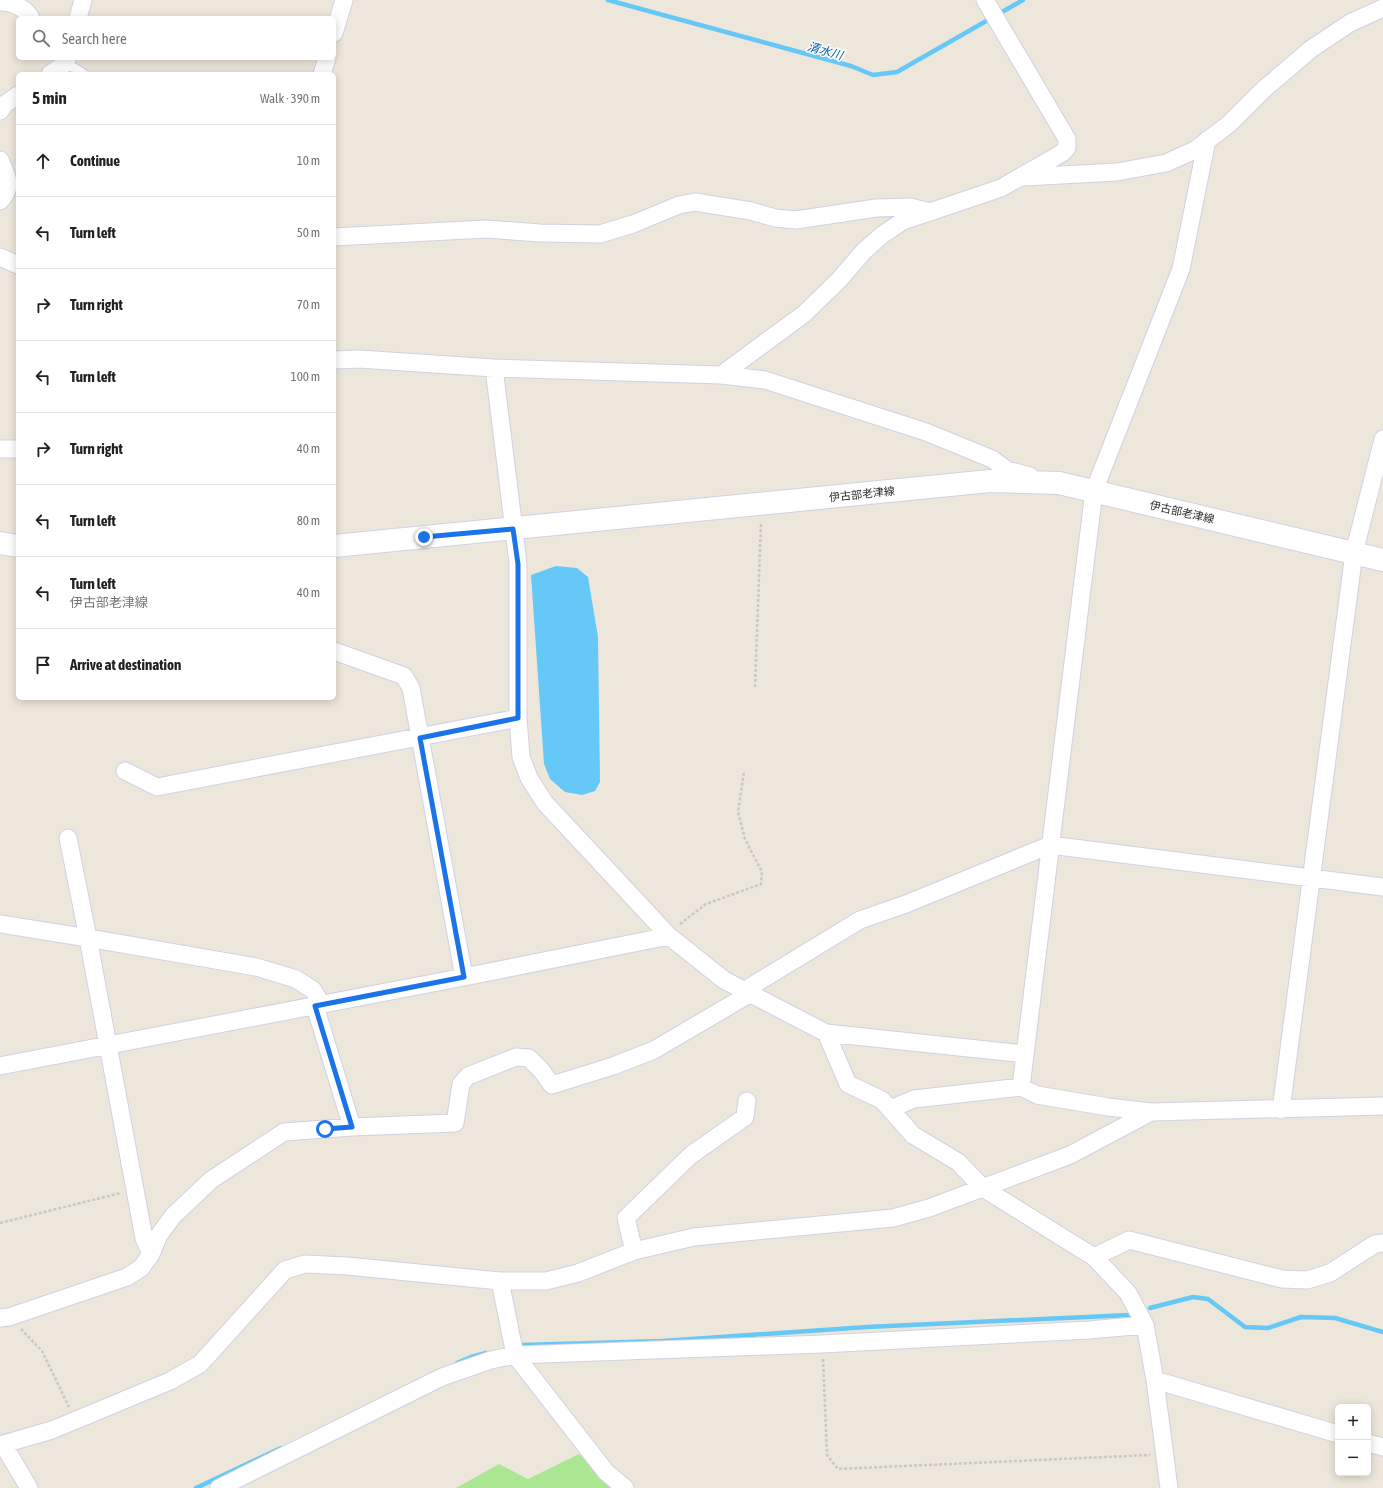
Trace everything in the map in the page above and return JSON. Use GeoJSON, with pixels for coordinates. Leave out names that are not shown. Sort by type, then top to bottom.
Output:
{"type":"FeatureCollection","features":[{"type":"Feature","properties":{"kind":"main road","name":"伊古部老津線"},"geometry":{"type":"LineString","coordinates":[[336,546],[990,481],[1059,483],[1383,560]]}},
{"type":"Feature","properties":{"kind":"main road"},"geometry":{"type":"LineString","coordinates":[[0,543],[16,546]]}},
{"type":"Feature","properties":{"kind":"street"},"geometry":{"type":"LineString","coordinates":[[79,16],[83,0]]}},
{"type":"Feature","properties":{"kind":"street"},"geometry":{"type":"LineString","coordinates":[[336,26],[344,0]]}},
{"type":"Feature","properties":{"kind":"street"},"geometry":{"type":"LineString","coordinates":[[0,2],[8,2],[27,11],[30,16]]}},
{"type":"Feature","properties":{"kind":"street"},"geometry":{"type":"LineString","coordinates":[[1022,177],[1111,173],[1166,164],[1195,150],[1229,124],[1263,90],[1311,49],[1350,24],[1383,8]]}},
{"type":"Feature","properties":{"kind":"street"},"geometry":{"type":"LineString","coordinates":[[721,375],[804,314],[839,280],[864,251],[882,234],[903,221],[1001,188],[1062,153],[1067,148],[1067,139],[992,11]]}},
{"type":"Feature","properties":{"kind":"street"},"geometry":{"type":"LineString","coordinates":[[323,72],[326,60]]}},
{"type":"Feature","properties":{"kind":"street"},"geometry":{"type":"LineString","coordinates":[[53,72],[67,61]]}},
{"type":"Feature","properties":{"kind":"street"},"geometry":{"type":"LineString","coordinates":[[0,111],[5,104],[16,96]]}},
{"type":"Feature","properties":{"kind":"street"},"geometry":{"type":"LineString","coordinates":[[1021,1087],[1094,491],[1181,269],[1207,140]]}},
{"type":"Feature","properties":{"kind":"street"},"geometry":{"type":"LineString","coordinates":[[0,160],[9,179],[5,196],[0,201]]}},
{"type":"Feature","properties":{"kind":"street"},"geometry":{"type":"LineString","coordinates":[[336,237],[486,229],[540,233],[600,234],[633,224],[679,205],[695,202],[751,211],[775,218],[796,220],[876,208],[910,207],[931,212]]}},
{"type":"Feature","properties":{"kind":"street"},"geometry":{"type":"LineString","coordinates":[[0,257],[16,264]]}},
{"type":"Feature","properties":{"kind":"street"},"geometry":{"type":"LineString","coordinates":[[336,360],[359,359],[494,368],[721,375],[765,380],[926,432],[992,459],[1007,470],[1059,483]]}},
{"type":"Feature","properties":{"kind":"street"},"geometry":{"type":"LineString","coordinates":[[494,368],[518,564],[518,718],[521,757],[529,778],[545,803],[669,936],[724,980],[748,991],[826,1033],[1025,1054]]}},
{"type":"Feature","properties":{"kind":"street"},"geometry":{"type":"LineString","coordinates":[[1281,1110],[1354,553],[1383,440]]}},
{"type":"Feature","properties":{"kind":"street"},"geometry":{"type":"LineString","coordinates":[[0,449],[16,449]]}},
{"type":"Feature","properties":{"kind":"street"},"geometry":{"type":"LineString","coordinates":[[336,652],[404,676],[411,688],[464,977]]}},
{"type":"Feature","properties":{"kind":"street"},"geometry":{"type":"LineString","coordinates":[[125,770],[157,787],[420,738],[518,718]]}},
{"type":"Feature","properties":{"kind":"street"},"geometry":{"type":"LineString","coordinates":[[68,838],[144,1238],[151,1254]]}},
{"type":"Feature","properties":{"kind":"street"},"geometry":{"type":"LineString","coordinates":[[5,1318],[127,1277],[141,1268],[151,1254],[159,1235],[173,1216],[211,1180],[284,1132],[352,1127],[456,1123],[461,1084],[468,1076],[516,1057],[528,1058],[541,1070],[552,1085],[614,1066],[654,1050],[860,920],[906,904],[1050,845],[1383,887]]}},
{"type":"Feature","properties":{"kind":"street"},"geometry":{"type":"LineString","coordinates":[[0,924],[256,967],[296,979],[313,990],[352,1127]]}},
{"type":"Feature","properties":{"kind":"street"},"geometry":{"type":"LineString","coordinates":[[0,1066],[318,1006],[669,936]]}},
{"type":"Feature","properties":{"kind":"street"},"geometry":{"type":"LineString","coordinates":[[826,1033],[848,1084],[882,1100],[913,1135],[958,1162],[983,1188],[1094,1257],[1128,1293],[1146,1325],[1155,1380],[1169,1488]]}},
{"type":"Feature","properties":{"kind":"street"},"geometry":{"type":"LineString","coordinates":[[890,1109],[914,1099],[1021,1087],[1037,1095],[1108,1107],[1151,1112],[1281,1110],[1383,1106]]}},
{"type":"Feature","properties":{"kind":"street"},"geometry":{"type":"LineString","coordinates":[[634,1251],[626,1218],[690,1155],[745,1117],[747,1101]]}},
{"type":"Feature","properties":{"kind":"street"},"geometry":{"type":"LineString","coordinates":[[29,1488],[1,1444],[52,1430],[76,1421],[170,1381],[200,1364],[285,1270],[305,1264],[347,1266],[500,1281],[546,1281],[578,1273],[634,1251],[694,1237],[893,1218],[930,1208],[1070,1155],[1151,1112]]}},
{"type":"Feature","properties":{"kind":"street"},"geometry":{"type":"LineString","coordinates":[[1094,1257],[1129,1240],[1282,1279],[1307,1280],[1330,1273],[1375,1244],[1383,1242]]}},
{"type":"Feature","properties":{"kind":"street"},"geometry":{"type":"LineString","coordinates":[[500,1281],[514,1355],[606,1472],[625,1488]]}},
{"type":"Feature","properties":{"kind":"street"},"geometry":{"type":"LineString","coordinates":[[219,1488],[442,1378],[491,1360],[514,1355],[822,1344],[1089,1330],[1146,1325]]}},
{"type":"Feature","properties":{"kind":"street"},"geometry":{"type":"LineString","coordinates":[[1155,1380],[1335,1433]]}},
{"type":"Feature","properties":{"kind":"street"},"geometry":{"type":"LineString","coordinates":[[1371,1444],[1383,1447]]}},
{"type":"Feature","properties":{"kind":"lane"},"geometry":{"type":"LineString","coordinates":[[67,61],[81,72]]}},
{"type":"Feature","properties":{"kind":"path"},"geometry":{"type":"LineString","coordinates":[[755,687],[762,504]]}},
{"type":"Feature","properties":{"kind":"path"},"geometry":{"type":"LineString","coordinates":[[669,936],[681,922],[706,904],[761,884],[762,872],[745,839],[738,812],[744,772]]}},
{"type":"Feature","properties":{"kind":"path"},"geometry":{"type":"LineString","coordinates":[[0,1223],[135,1189]]}},
{"type":"Feature","properties":{"kind":"path"},"geometry":{"type":"LineString","coordinates":[[5,1318],[42,1351],[76,1421]]}},
{"type":"Feature","properties":{"kind":"path"},"geometry":{"type":"LineString","coordinates":[[822,1344],[828,1455],[838,1470],[1164,1454]]}},
{"type":"Feature","properties":{"kind":"green space"},"geometry":{"type":"Polygon","coordinates":[[[579,1454],[612,1488],[456,1488],[499,1464],[528,1479],[579,1454]]]}},
{"type":"Feature","properties":{"kind":"water"},"geometry":{"type":"Polygon","coordinates":[[[556,566],[577,568],[588,577],[598,637],[600,782],[595,791],[582,795],[565,792],[550,779],[544,764],[531,575],[556,566]]]}},
{"type":"Feature","properties":{"kind":"waterway","name":"清水川"},"geometry":{"type":"LineString","coordinates":[[608,0],[851,66],[873,75],[897,72],[1023,0]]}},
{"type":"Feature","properties":{"kind":"waterway"},"geometry":{"type":"LineString","coordinates":[[1150,1308],[1193,1297],[1208,1299],[1245,1327],[1268,1328],[1301,1317],[1335,1318],[1383,1332]]}},
{"type":"Feature","properties":{"kind":"waterway"},"geometry":{"type":"LineString","coordinates":[[522,1345],[663,1341],[867,1327],[1130,1315]]}},
{"type":"Feature","properties":{"kind":"waterway"},"geometry":{"type":"LineString","coordinates":[[457,1363],[486,1353]]}},
{"type":"Feature","properties":{"kind":"waterway"},"geometry":{"type":"LineString","coordinates":[[196,1488],[281,1448]]}},
{"type":"Feature","properties":{"kind":"route"},"geometry":{"type":"LineString","coordinates":[[325,1129],[352,1127],[315,1006],[464,977],[420,738],[518,718],[518,564],[513,529],[424,537]]}}]}
